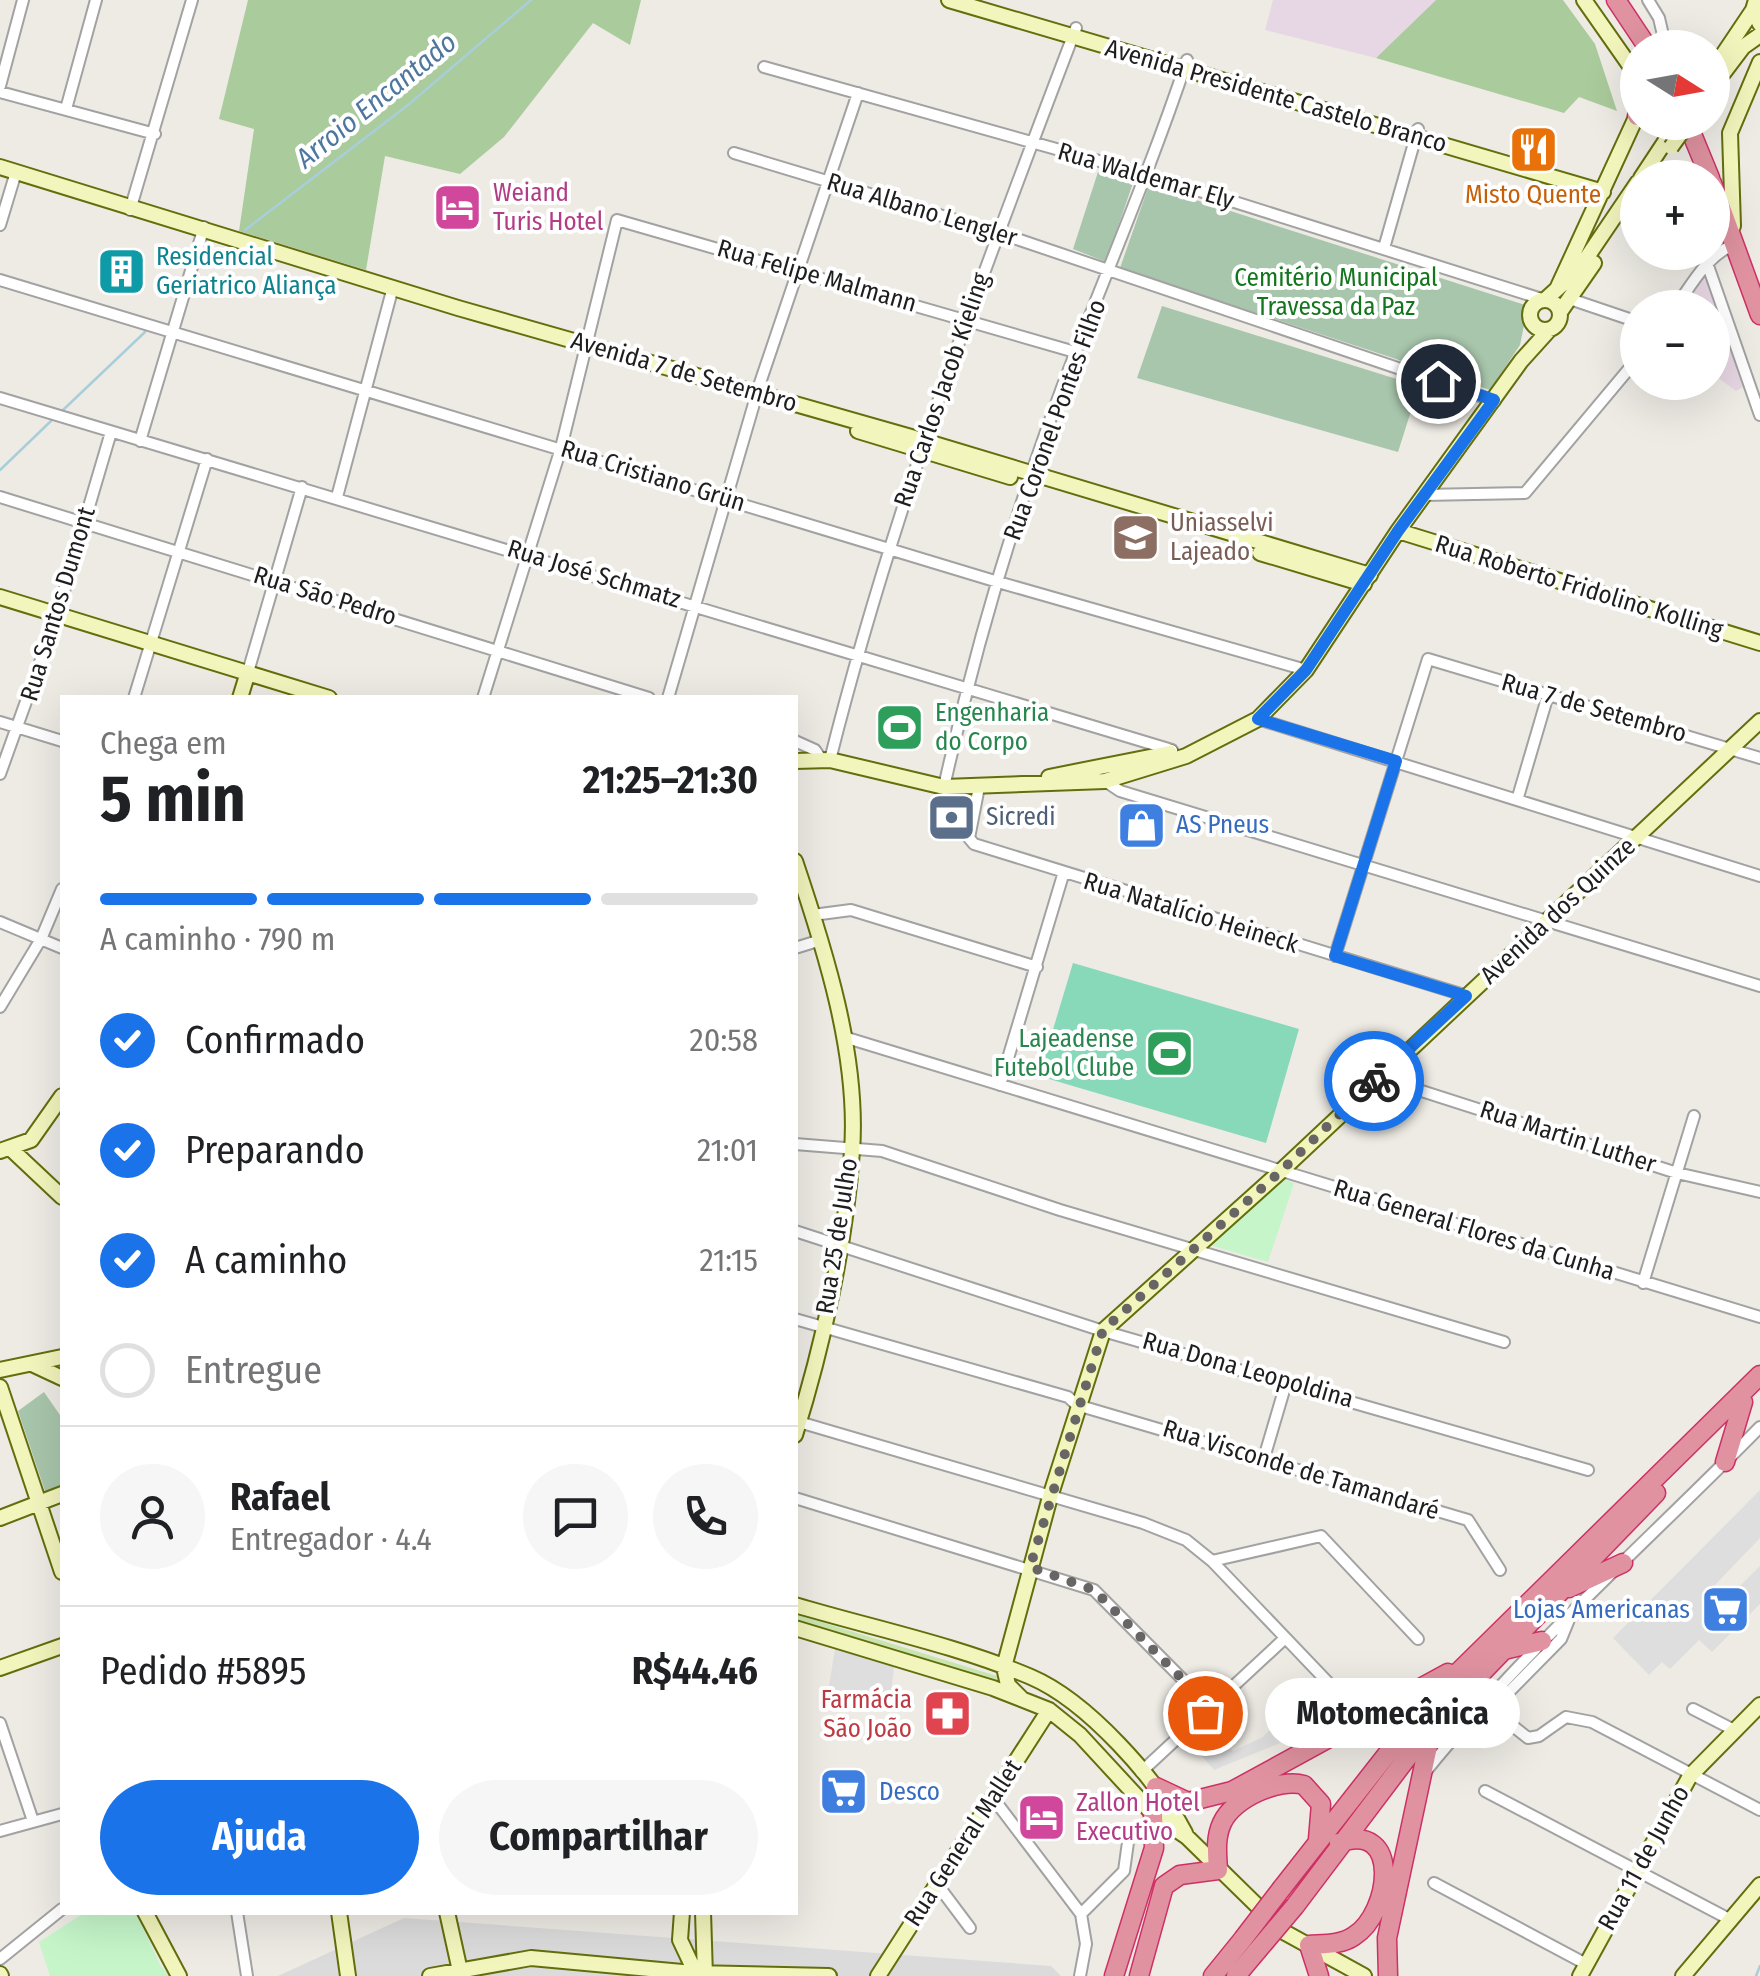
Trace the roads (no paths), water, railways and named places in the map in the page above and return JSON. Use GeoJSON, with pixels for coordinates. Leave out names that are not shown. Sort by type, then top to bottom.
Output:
{"type":"FeatureCollection","features":[{"type":"Feature","properties":{"kind":"highway"},"geometry":{"type":"LineString","coordinates":[[1616,0],[1636,30]]}},
{"type":"Feature","properties":{"kind":"highway"},"geometry":{"type":"LineString","coordinates":[[1730,226],[1760,315]]}},
{"type":"Feature","properties":{"kind":"highway"},"geometry":{"type":"LineString","coordinates":[[1236,1976],[1282,1888],[1428,1702],[1760,1375]]}},
{"type":"Feature","properties":{"kind":"highway"},"geometry":{"type":"LineString","coordinates":[[1213,1976],[1295,1906],[1338,1843],[1434,1722],[1760,1386]]}},
{"type":"Feature","properties":{"kind":"highway"},"geometry":{"type":"LineString","coordinates":[[1725,1462],[1743,1402]]}},
{"type":"Feature","properties":{"kind":"highway"},"geometry":{"type":"LineString","coordinates":[[1560,1593],[1623,1563]]}},
{"type":"Feature","properties":{"kind":"highway"},"geometry":{"type":"LineString","coordinates":[[1503,1650],[1542,1641]]}},
{"type":"Feature","properties":{"kind":"highway"},"geometry":{"type":"LineString","coordinates":[[1156,1787],[1188,1802],[1232,1791],[1466,1663]]}},
{"type":"Feature","properties":{"kind":"highway"},"geometry":{"type":"LineString","coordinates":[[1388,1976],[1387,1938],[1434,1722]]}},
{"type":"Feature","properties":{"kind":"highway"},"geometry":{"type":"LineString","coordinates":[[1139,1976],[1164,1886],[1180,1875],[1218,1870],[1216,1842],[1228,1812],[1281,1784],[1304,1785],[1316,1795],[1322,1817],[1316,1846]]}},
{"type":"Feature","properties":{"kind":"highway"},"geometry":{"type":"LineString","coordinates":[[1114,1976],[1154,1848],[1153,1814]]}},
{"type":"Feature","properties":{"kind":"highway"},"geometry":{"type":"LineString","coordinates":[[1320,1976],[1308,1946],[1340,1942],[1361,1931],[1385,1882],[1384,1858],[1373,1843],[1358,1839],[1338,1843]]}},
{"type":"Feature","properties":{"kind":"main road","name":"Avenida Presidente Castelo Branco"},"geometry":{"type":"LineString","coordinates":[[949,0],[1020,16],[1606,188]]}},
{"type":"Feature","properties":{"kind":"main road","name":"Avenida Presidente Castelo Branco"},"geometry":{"type":"LineString","coordinates":[[980,0],[1020,16]]}},
{"type":"Feature","properties":{"kind":"main road"},"geometry":{"type":"LineString","coordinates":[[1584,0],[1620,51]]}},
{"type":"Feature","properties":{"kind":"main road"},"geometry":{"type":"LineString","coordinates":[[1730,47],[1756,12]]}},
{"type":"Feature","properties":{"kind":"main road"},"geometry":{"type":"LineString","coordinates":[[1730,64],[1760,34]]}},
{"type":"Feature","properties":{"kind":"main road"},"geometry":{"type":"LineString","coordinates":[[1735,238],[1730,133],[1760,62]]}},
{"type":"Feature","properties":{"kind":"main road"},"geometry":{"type":"LineString","coordinates":[[1555,289],[1626,140]]}},
{"type":"Feature","properties":{"kind":"main road"},"geometry":{"type":"LineString","coordinates":[[1655,160],[1671,140]]}},
{"type":"Feature","properties":{"kind":"main road"},"geometry":{"type":"LineString","coordinates":[[1660,160],[1669,143]]}},
{"type":"Feature","properties":{"kind":"main road","name":"Avenida 7 de Setembro"},"geometry":{"type":"LineString","coordinates":[[0,166],[10,176],[1367,579]]}},
{"type":"Feature","properties":{"kind":"main road"},"geometry":{"type":"LineString","coordinates":[[1521,361],[1533,304],[1579,270],[1620,208]]}},
{"type":"Feature","properties":{"kind":"main road"},"geometry":{"type":"LineString","coordinates":[[798,760],[826,760],[944,787],[1004,786],[1108,772],[1181,754],[1258,719],[1306,670],[1398,531],[1521,361],[1558,323],[1565,305],[1620,224]]}},
{"type":"Feature","properties":{"kind":"main road"},"geometry":{"type":"LineString","coordinates":[[1555,289],[1565,305]]}},
{"type":"Feature","properties":{"kind":"main road"},"geometry":{"type":"LineString","coordinates":[[1531,323],[1549,330]]}},
{"type":"Feature","properties":{"kind":"main road","name":"Rua Roberto Fridolino Kolling"},"geometry":{"type":"LineString","coordinates":[[1398,531],[1760,643]]}},
{"type":"Feature","properties":{"kind":"main road"},"geometry":{"type":"LineString","coordinates":[[0,597],[320,695]]}},
{"type":"Feature","properties":{"kind":"main road"},"geometry":{"type":"LineString","coordinates":[[241,695],[248,672]]}},
{"type":"Feature","properties":{"kind":"main road","name":"Avenida dos Quinze"},"geometry":{"type":"LineString","coordinates":[[1004,1668],[1050,1496],[1103,1330],[1281,1171],[1760,721]]}},
{"type":"Feature","properties":{"kind":"main road","name":"Rua 25 de Julho"},"geometry":{"type":"LineString","coordinates":[[798,869],[821,940],[844,1037],[852,1149],[822,1327],[798,1425]]}},
{"type":"Feature","properties":{"kind":"main road"},"geometry":{"type":"LineString","coordinates":[[60,1100],[46,1126],[31,1140],[6,1150],[60,1194]]}},
{"type":"Feature","properties":{"kind":"main road"},"geometry":{"type":"LineString","coordinates":[[0,1370],[60,1357]]}},
{"type":"Feature","properties":{"kind":"main road"},"geometry":{"type":"LineString","coordinates":[[36,1363],[60,1374]]}},
{"type":"Feature","properties":{"kind":"main road"},"geometry":{"type":"LineString","coordinates":[[0,1387],[60,1566]]}},
{"type":"Feature","properties":{"kind":"main road"},"geometry":{"type":"LineString","coordinates":[[0,1518],[60,1495]]}},
{"type":"Feature","properties":{"kind":"main road"},"geometry":{"type":"LineString","coordinates":[[798,1606],[1004,1668],[1064,1695],[1156,1787],[1187,1836],[1218,1870],[1284,1932],[1364,1976]]}},
{"type":"Feature","properties":{"kind":"main road"},"geometry":{"type":"LineString","coordinates":[[798,1629],[1049,1710],[1110,1766],[1153,1814],[1187,1836]]}},
{"type":"Feature","properties":{"kind":"main road"},"geometry":{"type":"LineString","coordinates":[[0,1668],[60,1647]]}},
{"type":"Feature","properties":{"kind":"main road"},"geometry":{"type":"LineString","coordinates":[[1004,1668],[1008,1685],[1022,1700]]}},
{"type":"Feature","properties":{"kind":"main road"},"geometry":{"type":"LineString","coordinates":[[1049,1710],[1062,1705],[1097,1724]]}},
{"type":"Feature","properties":{"kind":"main road","name":"Rua 11 de Junho"},"geometry":{"type":"LineString","coordinates":[[1583,1970],[1690,1776],[1760,1705]]}},
{"type":"Feature","properties":{"kind":"main road","name":"Rua General Mallet"},"geometry":{"type":"LineString","coordinates":[[878,1976],[1049,1710]]}},
{"type":"Feature","properties":{"kind":"main road"},"geometry":{"type":"LineString","coordinates":[[1110,1766],[1132,1776],[1142,1772]]}},
{"type":"Feature","properties":{"kind":"main road"},"geometry":{"type":"LineString","coordinates":[[1684,1976],[1760,1885]]}},
{"type":"Feature","properties":{"kind":"main road"},"geometry":{"type":"LineString","coordinates":[[147,1915],[179,1976]]}},
{"type":"Feature","properties":{"kind":"main road"},"geometry":{"type":"LineString","coordinates":[[339,1915],[348,1976]]}},
{"type":"Feature","properties":{"kind":"main road"},"geometry":{"type":"LineString","coordinates":[[448,1915],[462,1973]]}},
{"type":"Feature","properties":{"kind":"main road"},"geometry":{"type":"LineString","coordinates":[[665,1967],[680,1940],[682,1915]]}},
{"type":"Feature","properties":{"kind":"main road"},"geometry":{"type":"LineString","coordinates":[[698,1970],[703,1915]]}},
{"type":"Feature","properties":{"kind":"main road"},"geometry":{"type":"LineString","coordinates":[[680,1940],[698,1970]]}},
{"type":"Feature","properties":{"kind":"main road"},"geometry":{"type":"LineString","coordinates":[[430,1976],[531,1958],[829,1976]]}},
{"type":"Feature","properties":{"kind":"street"},"geometry":{"type":"LineString","coordinates":[[23,0],[0,89],[155,134]]}},
{"type":"Feature","properties":{"kind":"street"},"geometry":{"type":"LineString","coordinates":[[66,110],[96,0]]}},
{"type":"Feature","properties":{"kind":"street"},"geometry":{"type":"LineString","coordinates":[[131,209],[192,0]]}},
{"type":"Feature","properties":{"kind":"street"},"geometry":{"type":"LineString","coordinates":[[1648,0],[1662,30]]}},
{"type":"Feature","properties":{"kind":"street","name":"Rua Carlos Jacob Kieling"},"geometry":{"type":"LineString","coordinates":[[826,760],[921,445],[1074,32]]}},
{"type":"Feature","properties":{"kind":"street","name":"Rua Coronel Pontes Filho"},"geometry":{"type":"LineString","coordinates":[[944,787],[967,685],[1031,478],[1076,352],[1149,175],[1186,64]]}},
{"type":"Feature","properties":{"kind":"street","name":"Rua Waldemar Ely"},"geometry":{"type":"LineString","coordinates":[[764,67],[1149,175],[1526,291],[1555,289]]}},
{"type":"Feature","properties":{"kind":"street"},"geometry":{"type":"LineString","coordinates":[[669,695],[724,498],[858,93]]}},
{"type":"Feature","properties":{"kind":"street"},"geometry":{"type":"LineString","coordinates":[[1384,248],[1417,133]]}},
{"type":"Feature","properties":{"kind":"street","name":"Rua Albano Lengler"},"geometry":{"type":"LineString","coordinates":[[734,153],[999,233],[1494,400]]}},
{"type":"Feature","properties":{"kind":"street"},"geometry":{"type":"LineString","coordinates":[[0,225],[10,176]]}},
{"type":"Feature","properties":{"kind":"street","name":"Rua Felipe Malmann"},"geometry":{"type":"LineString","coordinates":[[584,348],[616,220],[1076,352]]}},
{"type":"Feature","properties":{"kind":"street"},"geometry":{"type":"LineString","coordinates":[[140,441],[169,332],[202,231]]}},
{"type":"Feature","properties":{"kind":"street"},"geometry":{"type":"LineString","coordinates":[[1730,242],[1735,238]]}},
{"type":"Feature","properties":{"kind":"street"},"geometry":{"type":"LineString","coordinates":[[1709,270],[1760,416]]}},
{"type":"Feature","properties":{"kind":"street","name":"Rua Cristiano Grün"},"geometry":{"type":"LineString","coordinates":[[0,280],[998,582],[1306,670]]}},
{"type":"Feature","properties":{"kind":"street"},"geometry":{"type":"LineString","coordinates":[[337,498],[392,291]]}},
{"type":"Feature","properties":{"kind":"street"},"geometry":{"type":"LineString","coordinates":[[1565,305],[1620,318]]}},
{"type":"Feature","properties":{"kind":"street"},"geometry":{"type":"LineString","coordinates":[[484,695],[561,448],[584,348]]}},
{"type":"Feature","properties":{"kind":"street"},"geometry":{"type":"LineString","coordinates":[[1424,495],[1525,493],[1620,380]]}},
{"type":"Feature","properties":{"kind":"street","name":"Rua José Schmatz"},"geometry":{"type":"LineString","coordinates":[[0,398],[967,685],[1181,754]]}},
{"type":"Feature","properties":{"kind":"street","name":"Rua Santos Dumont"},"geometry":{"type":"LineString","coordinates":[[0,774],[57,616],[111,432]]}},
{"type":"Feature","properties":{"kind":"street"},"geometry":{"type":"LineString","coordinates":[[135,695],[208,459]]}},
{"type":"Feature","properties":{"kind":"street"},"geometry":{"type":"LineString","coordinates":[[248,672],[302,487]]}},
{"type":"Feature","properties":{"kind":"street","name":"Rua São Pedro"},"geometry":{"type":"LineString","coordinates":[[0,497],[640,695]]}},
{"type":"Feature","properties":{"kind":"street","name":"Rua 7 de Setembro"},"geometry":{"type":"LineString","coordinates":[[1396,761],[1428,659],[1760,758]]}},
{"type":"Feature","properties":{"kind":"street"},"geometry":{"type":"LineString","coordinates":[[1518,797],[1548,695]]}},
{"type":"Feature","properties":{"kind":"street"},"geometry":{"type":"LineString","coordinates":[[1258,719],[1518,797],[1760,876]]}},
{"type":"Feature","properties":{"kind":"street"},"geometry":{"type":"LineString","coordinates":[[0,722],[60,740]]}},
{"type":"Feature","properties":{"kind":"street"},"geometry":{"type":"LineString","coordinates":[[798,742],[816,750],[826,760]]}},
{"type":"Feature","properties":{"kind":"street"},"geometry":{"type":"LineString","coordinates":[[1335,956],[1396,761]]}},
{"type":"Feature","properties":{"kind":"street"},"geometry":{"type":"LineString","coordinates":[[1108,772],[1120,791],[1151,797],[1760,986]]}},
{"type":"Feature","properties":{"kind":"street","name":"Rua Natalício Heineck"},"geometry":{"type":"LineString","coordinates":[[979,787],[970,842],[1466,996]]}},
{"type":"Feature","properties":{"kind":"street"},"geometry":{"type":"LineString","coordinates":[[1000,1086],[1063,874]]}},
{"type":"Feature","properties":{"kind":"street"},"geometry":{"type":"LineString","coordinates":[[0,1007],[41,939],[60,894]]}},
{"type":"Feature","properties":{"kind":"street"},"geometry":{"type":"LineString","coordinates":[[813,914],[850,910],[1037,967]]}},
{"type":"Feature","properties":{"kind":"street"},"geometry":{"type":"LineString","coordinates":[[0,922],[60,947]]}},
{"type":"Feature","properties":{"kind":"street"},"geometry":{"type":"LineString","coordinates":[[798,947],[821,940]]}},
{"type":"Feature","properties":{"kind":"street","name":"Rua General Flores da Cunha"},"geometry":{"type":"LineString","coordinates":[[844,1037],[1760,1318]]}},
{"type":"Feature","properties":{"kind":"street","name":"Rua Martin Luther"},"geometry":{"type":"LineString","coordinates":[[1378,1077],[1678,1172],[1760,1192]]}},
{"type":"Feature","properties":{"kind":"street"},"geometry":{"type":"LineString","coordinates":[[1642,1283],[1694,1116]]}},
{"type":"Feature","properties":{"kind":"street"},"geometry":{"type":"LineString","coordinates":[[798,1144],[882,1152],[1060,1210],[1504,1342]]}},
{"type":"Feature","properties":{"kind":"street","name":"Rua Dona Leopoldina"},"geometry":{"type":"LineString","coordinates":[[798,1232],[1103,1330],[1287,1380],[1518,1453],[1588,1470]]}},
{"type":"Feature","properties":{"kind":"street","name":"Rua Visconde de Tamandaré"},"geometry":{"type":"LineString","coordinates":[[798,1320],[1068,1397],[1077,1405],[1468,1520],[1500,1570]]}},
{"type":"Feature","properties":{"kind":"street"},"geometry":{"type":"LineString","coordinates":[[1264,1458],[1287,1380]]}},
{"type":"Feature","properties":{"kind":"street"},"geometry":{"type":"LineString","coordinates":[[1419,1780],[1462,1723],[1760,1427]]}},
{"type":"Feature","properties":{"kind":"street"},"geometry":{"type":"LineString","coordinates":[[798,1429],[1050,1496],[1144,1523],[1186,1540],[1212,1561],[1340,1696]]}},
{"type":"Feature","properties":{"kind":"street"},"geometry":{"type":"LineString","coordinates":[[798,1499],[1030,1567],[1094,1590],[1211,1708]]}},
{"type":"Feature","properties":{"kind":"street"},"geometry":{"type":"LineString","coordinates":[[1212,1561],[1321,1536],[1418,1639]]}},
{"type":"Feature","properties":{"kind":"street"},"geometry":{"type":"LineString","coordinates":[[1572,1612],[1561,1639],[1497,1708],[1499,1715],[1528,1738],[1539,1736],[1566,1718],[1592,1722],[1760,1810]]}},
{"type":"Feature","properties":{"kind":"street"},"geometry":{"type":"LineString","coordinates":[[1142,1772],[1283,1640]]}},
{"type":"Feature","properties":{"kind":"street"},"geometry":{"type":"LineString","coordinates":[[1693,1708],[1734,1730]]}},
{"type":"Feature","properties":{"kind":"street"},"geometry":{"type":"LineString","coordinates":[[0,1723],[33,1821]]}},
{"type":"Feature","properties":{"kind":"street"},"geometry":{"type":"LineString","coordinates":[[1485,1791],[1729,1919]]}},
{"type":"Feature","properties":{"kind":"street"},"geometry":{"type":"LineString","coordinates":[[992,1798],[1081,1914],[1086,1944],[1080,1976]]}},
{"type":"Feature","properties":{"kind":"street"},"geometry":{"type":"LineString","coordinates":[[0,1831],[60,1814]]}},
{"type":"Feature","properties":{"kind":"street"},"geometry":{"type":"LineString","coordinates":[[1081,1914],[1124,1871],[1128,1835]]}},
{"type":"Feature","properties":{"kind":"street"},"geometry":{"type":"LineString","coordinates":[[937,1884],[970,1928]]}},
{"type":"Feature","properties":{"kind":"street"},"geometry":{"type":"LineString","coordinates":[[1434,1884],[1583,1970]]}},
{"type":"Feature","properties":{"kind":"street"},"geometry":{"type":"LineString","coordinates":[[0,1958],[60,1912]]}},
{"type":"Feature","properties":{"kind":"street"},"geometry":{"type":"LineString","coordinates":[[237,1915],[247,1976]]}},
{"type":"Feature","properties":{"kind":"street"},"geometry":{"type":"LineString","coordinates":[[578,1960],[584,1976]]}},
{"type":"Feature","properties":{"kind":"waterway","name":"Arroio Encantado"},"geometry":{"type":"LineString","coordinates":[[245,230],[408,105],[531,0]]}},
{"type":"Feature","properties":{"kind":"waterway"},"geometry":{"type":"LineString","coordinates":[[63,410],[145,332]]}},
{"type":"Feature","properties":{"kind":"waterway"},"geometry":{"type":"LineString","coordinates":[[0,470],[51,421]]}},
{"type":"Feature","properties":{"kind":"waterway"},"geometry":{"type":"LineString","coordinates":[[1756,1976],[1760,1966]]}},
{"type":"Feature","properties":{"kind":"place","name":"Misto Quente"},"geometry":{"type":"Point","coordinates":[1533,149]}},
{"type":"Feature","properties":{"kind":"place","name":"Weiand Turis Hotel"},"geometry":{"type":"Point","coordinates":[458,207]}},
{"type":"Feature","properties":{"kind":"place","name":"Residencial Geriatrico Aliança"},"geometry":{"type":"Point","coordinates":[121,271]}},
{"type":"Feature","properties":{"kind":"place","name":"Uniasselvi Lajeado"},"geometry":{"type":"Point","coordinates":[1135,537]}},
{"type":"Feature","properties":{"kind":"place","name":"Engenharia do Corpo"},"geometry":{"type":"Point","coordinates":[900,727]}},
{"type":"Feature","properties":{"kind":"place","name":"Sicredi"},"geometry":{"type":"Point","coordinates":[951,817]}},
{"type":"Feature","properties":{"kind":"place","name":"AS Pneus"},"geometry":{"type":"Point","coordinates":[1141,825]}},
{"type":"Feature","properties":{"kind":"place","name":"Lajeadense Futebol Clube"},"geometry":{"type":"Point","coordinates":[1169,1053]}},
{"type":"Feature","properties":{"kind":"place","name":"Lojas Americanas"},"geometry":{"type":"Point","coordinates":[1725,1610]}},
{"type":"Feature","properties":{"kind":"place","name":"Motomecânica"},"geometry":{"type":"Point","coordinates":[1205,1713]}},
{"type":"Feature","properties":{"kind":"place","name":"Farmácia São João"},"geometry":{"type":"Point","coordinates":[947,1714]}},
{"type":"Feature","properties":{"kind":"place","name":"Desco"},"geometry":{"type":"Point","coordinates":[844,1792]}},
{"type":"Feature","properties":{"kind":"place","name":"Zallon Hotel Executivo"},"geometry":{"type":"Point","coordinates":[1041,1817]}},
{"type":"Feature","properties":{"kind":"park label","name":"Cemitério Municipal Travessa da Paz"},"geometry":{"type":"Point","coordinates":[1336,292]}}]}
